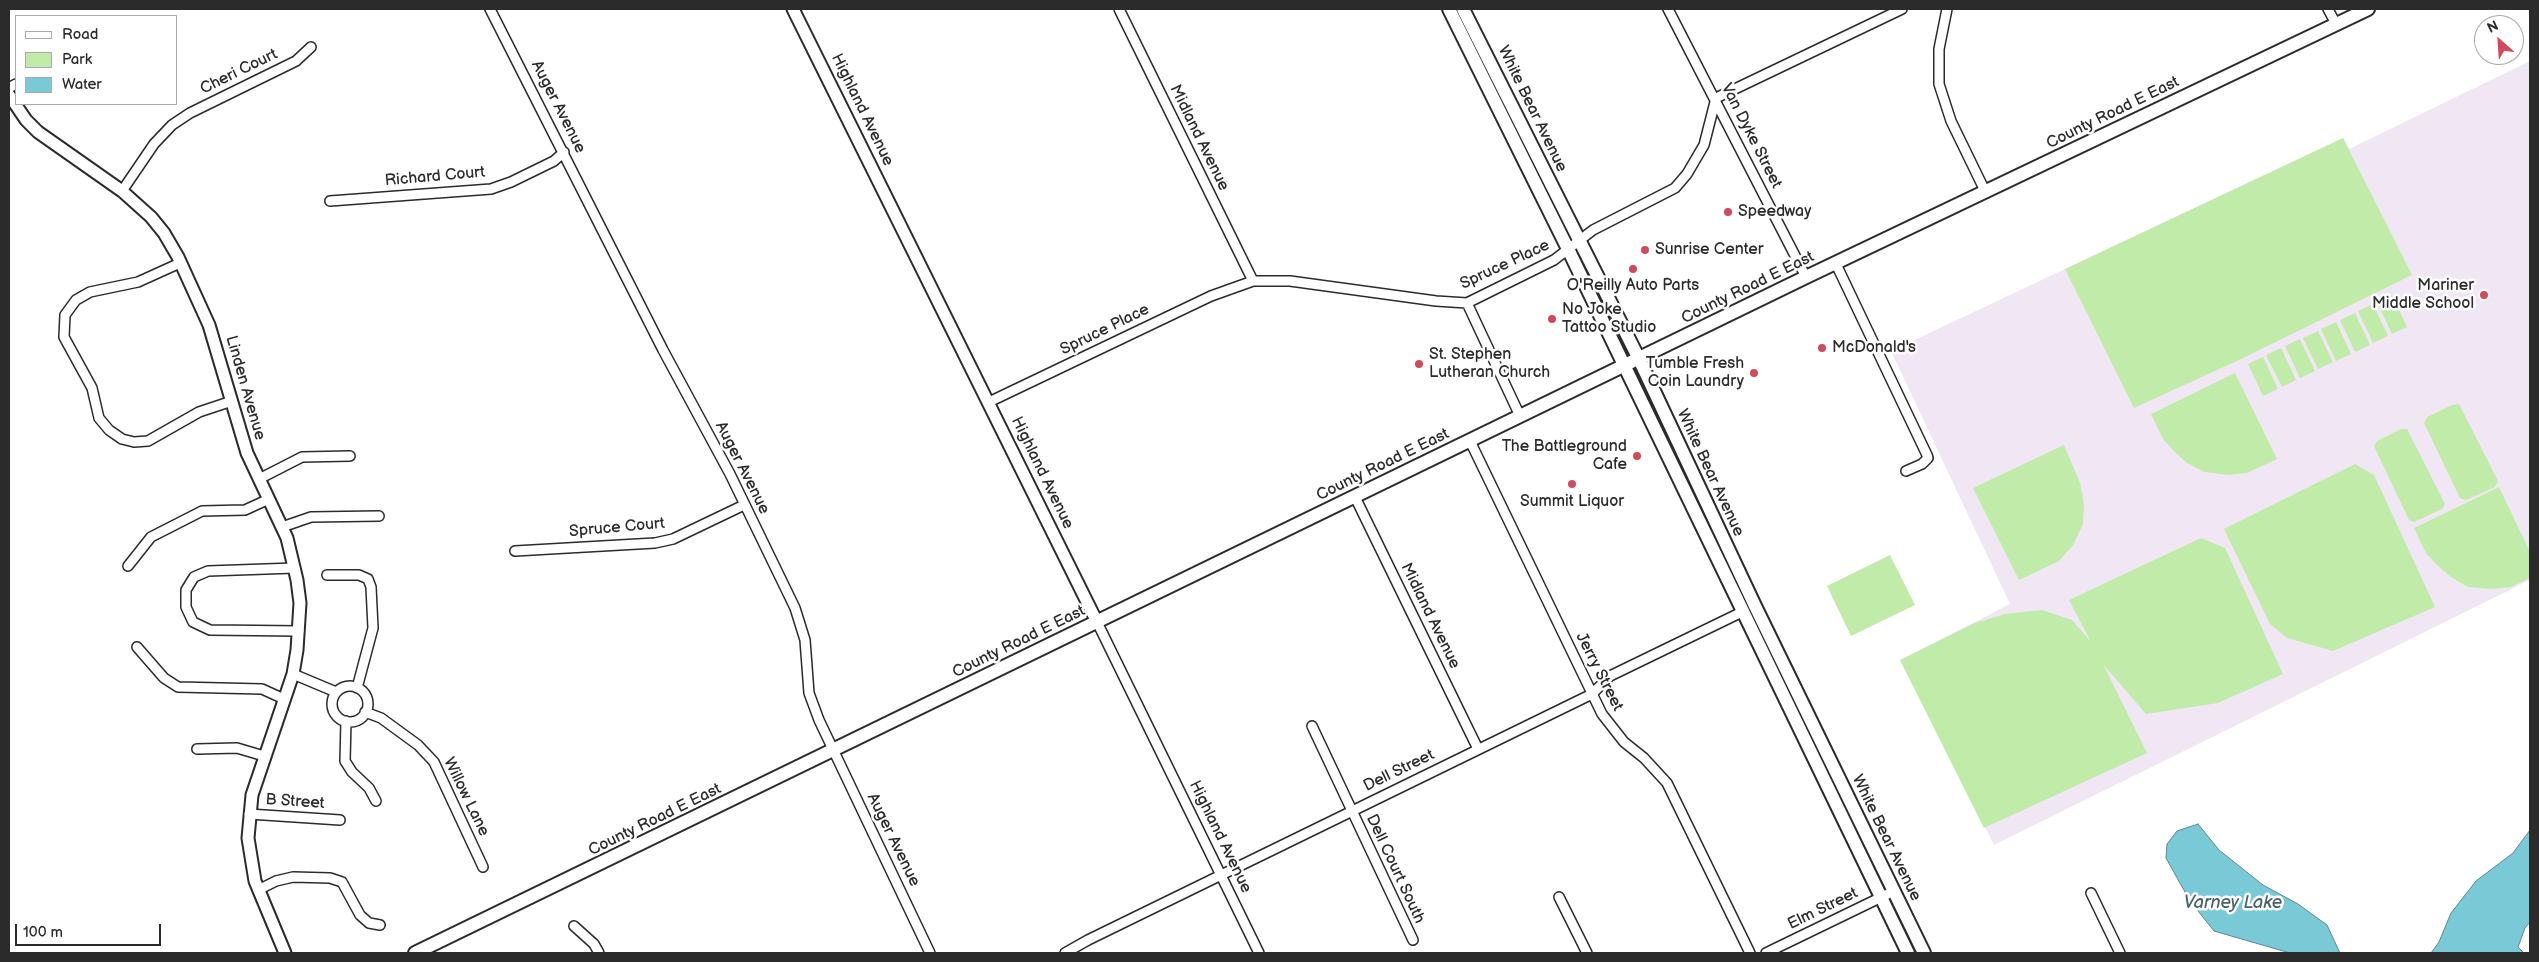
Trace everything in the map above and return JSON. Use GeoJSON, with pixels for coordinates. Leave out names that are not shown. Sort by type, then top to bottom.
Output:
{"type":"FeatureCollection","features":[{"type":"Feature","properties":{"kind":"main road","name":"White Bear Avenue"},"geometry":{"type":"LineString","coordinates":[[1449,9],[1569,251],[1908,953]]}},
{"type":"Feature","properties":{"kind":"main road","name":"White Bear Avenue"},"geometry":{"type":"LineString","coordinates":[[1463,9],[1639,359],[1754,606],[1924,953]]}},
{"type":"Feature","properties":{"kind":"main road","name":"County Road E East"},"geometry":{"type":"LineString","coordinates":[[415,953],[1806,277],[1986,193],[2368,9]]}},
{"type":"Feature","properties":{"kind":"street","name":"Auger Avenue"},"geometry":{"type":"LineString","coordinates":[[490,9],[795,608],[805,640],[809,693],[834,751],[930,953]]}},
{"type":"Feature","properties":{"kind":"street","name":"Highland Avenue"},"geometry":{"type":"LineString","coordinates":[[793,9],[989,402],[1259,953]]}},
{"type":"Feature","properties":{"kind":"street","name":"Midland Avenue"},"geometry":{"type":"LineString","coordinates":[[1119,9],[1253,282]]}},
{"type":"Feature","properties":{"kind":"street","name":"Van Dyke Street"},"geometry":{"type":"LineString","coordinates":[[1668,9],[1698,70],[1716,98],[1806,277]]}},
{"type":"Feature","properties":{"kind":"street"},"geometry":{"type":"LineString","coordinates":[[1716,98],[1902,9]]}},
{"type":"Feature","properties":{"kind":"street"},"geometry":{"type":"LineString","coordinates":[[1947,9],[1939,49],[1939,84],[1951,121],[1986,193]]}},
{"type":"Feature","properties":{"kind":"street"},"geometry":{"type":"LineString","coordinates":[[2328,9],[2336,24]]}},
{"type":"Feature","properties":{"kind":"street","name":"Cheri Court"},"geometry":{"type":"LineString","coordinates":[[122,191],[154,144],[172,125],[190,113],[296,61],[311,47]]}},
{"type":"Feature","properties":{"kind":"street","name":"Spruce Place"},"geometry":{"type":"LineString","coordinates":[[989,402],[1212,296],[1253,282],[1290,281],[1436,301],[1468,303],[1569,251],[1593,230],[1675,188],[1687,174],[1704,145],[1716,98]]}},
{"type":"Feature","properties":{"kind":"street","name":"Linden Avenue"},"geometry":{"type":"LineString","coordinates":[[16,105],[26,120],[38,132],[122,191],[151,217],[164,233],[209,325],[232,401],[238,429],[282,527],[295,568],[300,603],[299,631],[293,674],[264,756],[252,795],[249,814],[250,860],[258,890],[285,953]]}},
{"type":"Feature","properties":{"kind":"street","name":"Richard Court"},"geometry":{"type":"LineString","coordinates":[[330,201],[491,188],[511,182],[554,161],[564,152]]}},
{"type":"Feature","properties":{"kind":"street"},"geometry":{"type":"LineString","coordinates":[[180,263],[138,282],[90,292],[76,300],[65,315],[64,337],[92,388],[99,418],[109,430],[122,440],[134,442],[148,441],[199,412],[232,401]]}},
{"type":"Feature","properties":{"kind":"street"},"geometry":{"type":"LineString","coordinates":[[1836,264],[1927,455],[1928,458],[1922,464],[1906,471]]}},
{"type":"Feature","properties":{"kind":"street"},"geometry":{"type":"LineString","coordinates":[[1468,303],[1520,416]]}},
{"type":"Feature","properties":{"kind":"street","name":"Jerry Street"},"geometry":{"type":"LineString","coordinates":[[1470,441],[1592,694],[1612,729],[1656,769],[1667,783],[1750,953]]}},
{"type":"Feature","properties":{"kind":"street"},"geometry":{"type":"LineString","coordinates":[[259,479],[302,457],[350,456]]}},
{"type":"Feature","properties":{"kind":"street","name":"Midland Avenue"},"geometry":{"type":"LineString","coordinates":[[1355,497],[1478,749]]}},
{"type":"Feature","properties":{"kind":"street"},"geometry":{"type":"LineString","coordinates":[[128,566],[151,537],[202,511],[245,510],[269,499]]}},
{"type":"Feature","properties":{"kind":"street","name":"Spruce Court"},"geometry":{"type":"LineString","coordinates":[[515,551],[655,543],[673,539],[744,505]]}},
{"type":"Feature","properties":{"kind":"street"},"geometry":{"type":"LineString","coordinates":[[282,527],[311,517],[379,516]]}},
{"type":"Feature","properties":{"kind":"street"},"geometry":{"type":"LineString","coordinates":[[295,568],[208,571],[194,577],[186,590],[186,607],[194,622],[210,630],[299,631]]}},
{"type":"Feature","properties":{"kind":"street"},"geometry":{"type":"LineString","coordinates":[[327,575],[359,575],[368,579],[371,587],[374,628],[357,688]]}},
{"type":"Feature","properties":{"kind":"street","name":"Dell Street"},"geometry":{"type":"LineString","coordinates":[[1065,953],[1088,940],[1592,694],[1610,676],[1744,611]]}},
{"type":"Feature","properties":{"kind":"street"},"geometry":{"type":"LineString","coordinates":[[137,647],[164,678],[178,687],[262,689],[284,699]]}},
{"type":"Feature","properties":{"kind":"street"},"geometry":{"type":"LineString","coordinates":[[293,674],[336,692]]}},
{"type":"Feature","properties":{"kind":"street"},"geometry":{"type":"LineString","coordinates":[[345,687],[357,688],[366,698],[365,712],[358,720],[346,721],[335,714],[332,708],[332,701],[336,692],[345,687]]}},
{"type":"Feature","properties":{"kind":"street","name":"Willow Lane"},"geometry":{"type":"LineString","coordinates":[[365,712],[381,718],[418,745],[434,762],[483,867]]}},
{"type":"Feature","properties":{"kind":"street"},"geometry":{"type":"LineString","coordinates":[[346,721],[345,761],[352,772],[369,788],[376,801]]}},
{"type":"Feature","properties":{"kind":"street","name":"Dell Court South"},"geometry":{"type":"LineString","coordinates":[[1312,726],[1412,940]]}},
{"type":"Feature","properties":{"kind":"street"},"geometry":{"type":"LineString","coordinates":[[197,749],[237,748],[264,756]]}},
{"type":"Feature","properties":{"kind":"street","name":"B Street"},"geometry":{"type":"LineString","coordinates":[[249,814],[340,820]]}},
{"type":"Feature","properties":{"kind":"street"},"geometry":{"type":"LineString","coordinates":[[258,890],[294,877],[330,878],[342,882],[360,915],[369,923],[380,925]]}},
{"type":"Feature","properties":{"kind":"street","name":"Elm Street"},"geometry":{"type":"LineString","coordinates":[[1766,953],[1894,891]]}},
{"type":"Feature","properties":{"kind":"street"},"geometry":{"type":"LineString","coordinates":[[2091,893],[2120,953]]}},
{"type":"Feature","properties":{"kind":"street"},"geometry":{"type":"LineString","coordinates":[[1559,896],[1587,953]]}},
{"type":"Feature","properties":{"kind":"street"},"geometry":{"type":"LineString","coordinates":[[574,926],[594,944],[599,953]]}},
{"type":"Feature","properties":{"kind":"shaded area"},"geometry":{"type":"Polygon","coordinates":[[[2530,61],[2530,580],[1994,845],[1900,660],[2010,604],[1891,351],[2343,138],[2349,149],[2530,61]]]}},
{"type":"Feature","properties":{"kind":"green space"},"geometry":{"type":"Polygon","coordinates":[[[2343,138],[2412,275],[2241,359],[2134,408],[2065,269],[2343,138]]]}},
{"type":"Feature","properties":{"kind":"green space"},"geometry":{"type":"Polygon","coordinates":[[[2392,295],[2407,327],[2392,334],[2377,302],[2392,295]]]}},
{"type":"Feature","properties":{"kind":"green space"},"geometry":{"type":"Polygon","coordinates":[[[2373,304],[2388,336],[2373,343],[2358,311],[2373,304]]]}},
{"type":"Feature","properties":{"kind":"green space"},"geometry":{"type":"Polygon","coordinates":[[[2355,313],[2370,345],[2355,352],[2340,320],[2355,313]]]}},
{"type":"Feature","properties":{"kind":"green space"},"geometry":{"type":"Polygon","coordinates":[[[2336,322],[2351,354],[2336,361],[2321,329],[2336,322]]]}},
{"type":"Feature","properties":{"kind":"green space"},"geometry":{"type":"Polygon","coordinates":[[[2318,331],[2333,362],[2318,369],[2303,338],[2318,331]]]}},
{"type":"Feature","properties":{"kind":"green space"},"geometry":{"type":"Polygon","coordinates":[[[2300,339],[2315,371],[2300,378],[2285,346],[2300,339]]]}},
{"type":"Feature","properties":{"kind":"green space"},"geometry":{"type":"Polygon","coordinates":[[[2281,348],[2296,380],[2282,387],[2266,355],[2281,348]]]}},
{"type":"Feature","properties":{"kind":"green space"},"geometry":{"type":"Polygon","coordinates":[[[2263,357],[2278,389],[2263,396],[2248,364],[2263,357]]]}},
{"type":"Feature","properties":{"kind":"green space"},"geometry":{"type":"Polygon","coordinates":[[[2235,373],[2277,459],[2247,473],[2229,475],[2205,472],[2187,463],[2174,451],[2163,439],[2151,414],[2235,373]]]}},
{"type":"Feature","properties":{"kind":"green space"},"geometry":{"type":"Polygon","coordinates":[[[2459,404],[2498,481],[2495,487],[2466,500],[2460,498],[2424,423],[2427,417],[2452,405],[2459,404]]]}},
{"type":"Feature","properties":{"kind":"green space"},"geometry":{"type":"Polygon","coordinates":[[[2401,429],[2407,429],[2445,504],[2442,509],[2414,522],[2409,520],[2374,446],[2377,441],[2401,429]]]}},
{"type":"Feature","properties":{"kind":"green space"},"geometry":{"type":"Polygon","coordinates":[[[2064,445],[2080,483],[2084,504],[2083,524],[2073,545],[2059,561],[2019,580],[1973,488],[2064,445]]]}},
{"type":"Feature","properties":{"kind":"green space"},"geometry":{"type":"Polygon","coordinates":[[[2355,464],[2374,475],[2435,607],[2333,651],[2287,638],[2270,624],[2224,529],[2355,464]]]}},
{"type":"Feature","properties":{"kind":"green space"},"geometry":{"type":"Polygon","coordinates":[[[2499,487],[2530,552],[2530,578],[2511,587],[2492,589],[2468,587],[2451,577],[2426,553],[2414,528],[2499,487]]]}},
{"type":"Feature","properties":{"kind":"green space"},"geometry":{"type":"Polygon","coordinates":[[[2201,538],[2225,548],[2283,674],[2218,703],[2146,714],[2103,664],[2147,753],[1984,828],[1900,660],[1975,623],[2005,614],[2042,610],[2072,620],[2091,642],[2069,600],[2201,538]]]}},
{"type":"Feature","properties":{"kind":"green space"},"geometry":{"type":"Polygon","coordinates":[[[1890,555],[1915,605],[1851,636],[1827,586],[1890,555]]]}},
{"type":"Feature","properties":{"kind":"water","name":"Varney Lake"},"geometry":{"type":"Polygon","coordinates":[[[2198,824],[2219,850],[2263,885],[2298,904],[2327,925],[2340,953],[2290,953],[2214,931],[2190,901],[2166,858],[2167,844],[2177,831],[2198,824]]]}},
{"type":"Feature","properties":{"kind":"water"},"geometry":{"type":"Polygon","coordinates":[[[2530,830],[2530,922],[2525,928],[2518,947],[2524,953],[2431,953],[2439,942],[2451,913],[2476,881],[2513,853],[2530,830]]]}},
{"type":"Feature","properties":{"kind":"place","name":"Speedway"},"geometry":{"type":"Point","coordinates":[1728,212]}},
{"type":"Feature","properties":{"kind":"place","name":"Sunrise Center"},"geometry":{"type":"Point","coordinates":[1645,250]}},
{"type":"Feature","properties":{"kind":"place","name":"O'Reilly Auto Parts"},"geometry":{"type":"Point","coordinates":[1633,269]}},
{"type":"Feature","properties":{"kind":"place","name":"Mariner Middle School"},"geometry":{"type":"Point","coordinates":[2484,295]}},
{"type":"Feature","properties":{"kind":"place","name":"No Joke Tattoo Studio"},"geometry":{"type":"Point","coordinates":[1552,319]}},
{"type":"Feature","properties":{"kind":"place","name":"McDonald's"},"geometry":{"type":"Point","coordinates":[1822,348]}},
{"type":"Feature","properties":{"kind":"place","name":"St. Stephen Lutheran Church"},"geometry":{"type":"Point","coordinates":[1419,364]}},
{"type":"Feature","properties":{"kind":"place","name":"Tumble Fresh Coin Laundry"},"geometry":{"type":"Point","coordinates":[1754,373]}},
{"type":"Feature","properties":{"kind":"place","name":"The Battleground Cafe"},"geometry":{"type":"Point","coordinates":[1637,456]}},
{"type":"Feature","properties":{"kind":"place","name":"Summit Liquor"},"geometry":{"type":"Point","coordinates":[1572,484]}}]}
